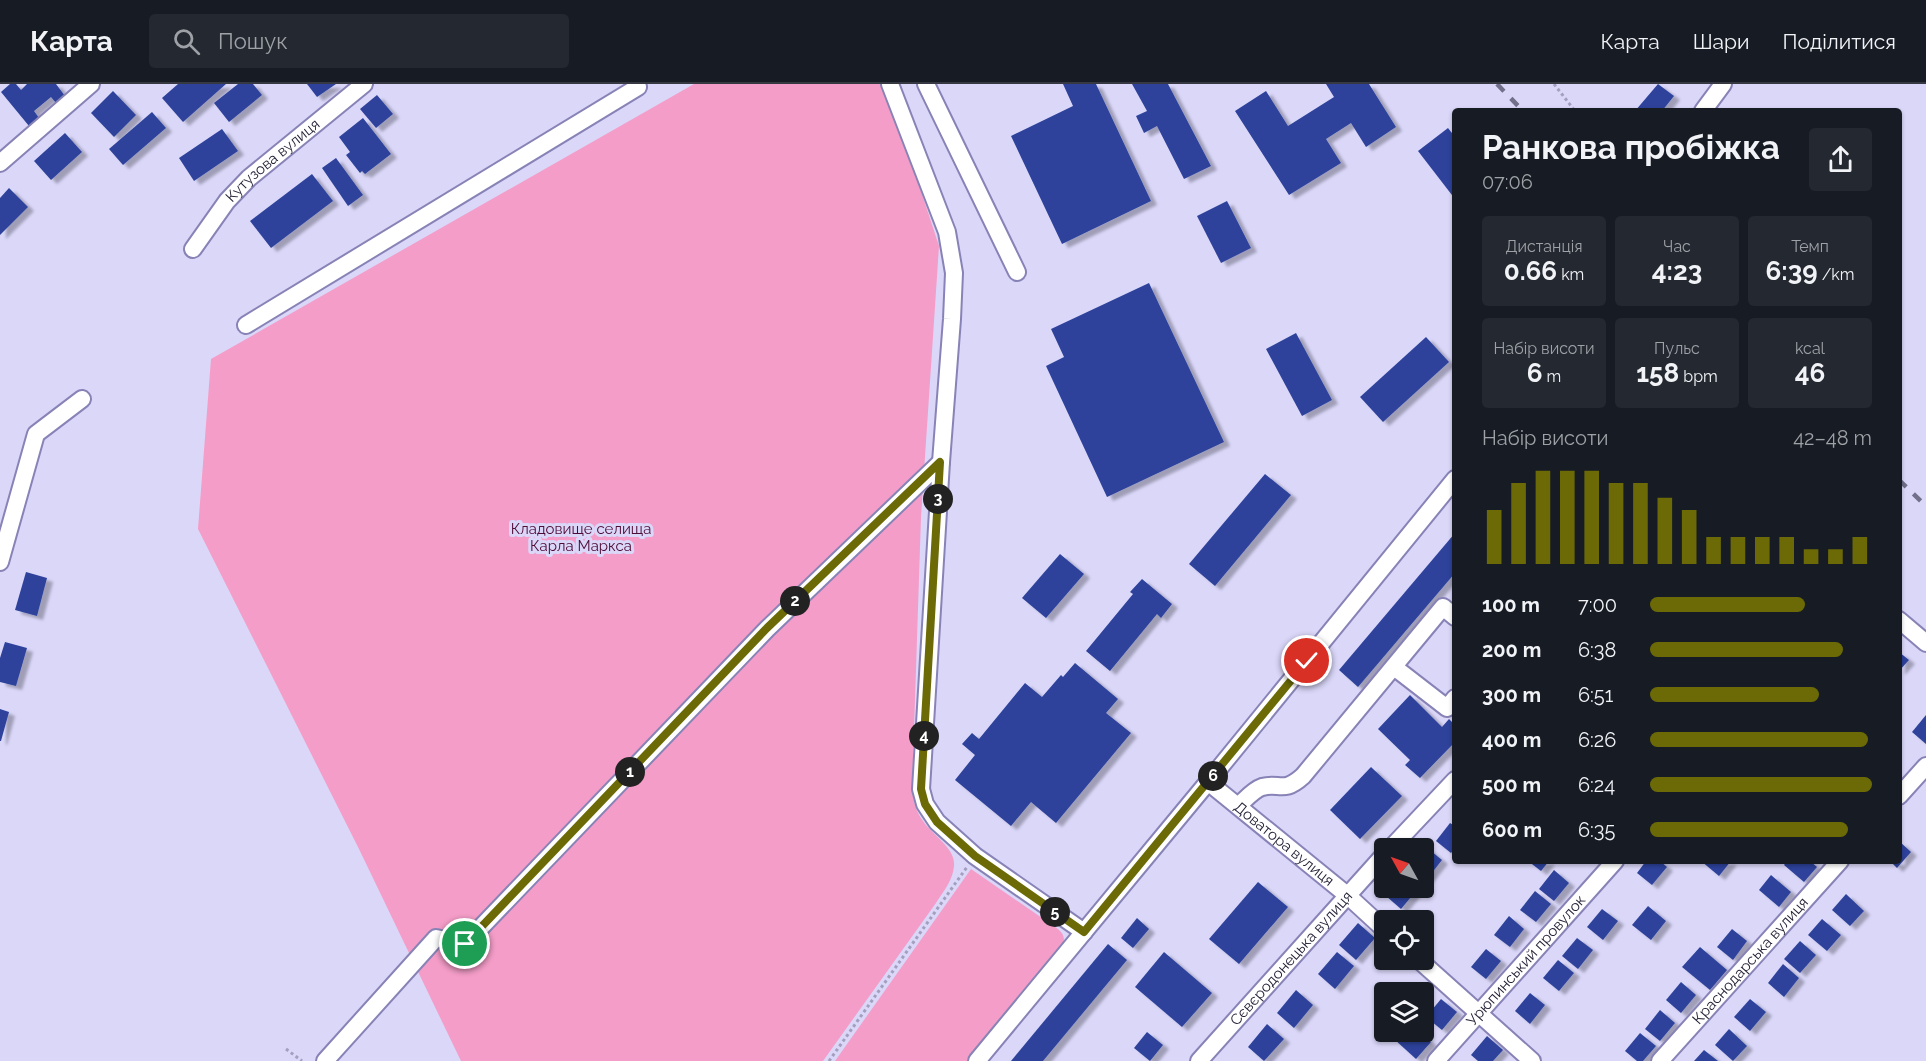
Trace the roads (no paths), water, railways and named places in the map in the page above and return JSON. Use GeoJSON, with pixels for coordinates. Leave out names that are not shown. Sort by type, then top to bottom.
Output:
{"type":"FeatureCollection","features":[{"type":"Feature","properties":{"kind":"street"},"geometry":{"type":"LineString","coordinates":[[0,163],[92,84]]}},
{"type":"Feature","properties":{"kind":"street","name":"Кутузова вулиця"},"geometry":{"type":"LineString","coordinates":[[193,249],[227,201],[249,178],[364,84]]}},
{"type":"Feature","properties":{"kind":"street"},"geometry":{"type":"LineString","coordinates":[[890,84],[947,232],[954,273],[940,462],[921,789],[925,804],[937,822],[975,856],[1084,932]]}},
{"type":"Feature","properties":{"kind":"street"},"geometry":{"type":"LineString","coordinates":[[926,84],[1017,272]]}},
{"type":"Feature","properties":{"kind":"street"},"geometry":{"type":"LineString","coordinates":[[1705,108],[1722,84]]}},
{"type":"Feature","properties":{"kind":"street"},"geometry":{"type":"LineString","coordinates":[[246,326],[639,85]]}},
{"type":"Feature","properties":{"kind":"street"},"geometry":{"type":"LineString","coordinates":[[0,562],[36,434],[82,399]]}},
{"type":"Feature","properties":{"kind":"street"},"geometry":{"type":"LineString","coordinates":[[325,1061],[436,938],[465,944],[767,628],[940,462]]}},
{"type":"Feature","properties":{"kind":"street"},"geometry":{"type":"LineString","coordinates":[[977,1061],[1452,483]]}},
{"type":"Feature","properties":{"kind":"street"},"geometry":{"type":"LineString","coordinates":[[1238,806],[1262,787],[1283,787],[1294,784],[1303,776],[1443,608],[1452,615]]}},
{"type":"Feature","properties":{"kind":"street"},"geometry":{"type":"LineString","coordinates":[[1902,624],[1926,644]]}},
{"type":"Feature","properties":{"kind":"street"},"geometry":{"type":"LineString","coordinates":[[1394,667],[1447,708],[1452,702]]}},
{"type":"Feature","properties":{"kind":"street"},"geometry":{"type":"LineString","coordinates":[[1902,793],[1926,766]]}},
{"type":"Feature","properties":{"kind":"street","name":"Доватора вулиця"},"geometry":{"type":"LineString","coordinates":[[1208,782],[1347,895],[1374,920]]}},
{"type":"Feature","properties":{"kind":"street"},"geometry":{"type":"LineString","coordinates":[[1400,838],[1452,783]]}},
{"type":"Feature","properties":{"kind":"street","name":"Урюпинський провулок"},"geometry":{"type":"LineString","coordinates":[[1436,1061],[1612,864]]}},
{"type":"Feature","properties":{"kind":"street","name":"Краснодарська вулиця"},"geometry":{"type":"LineString","coordinates":[[1660,1061],[1837,864]]}},
{"type":"Feature","properties":{"kind":"street","name":"Сєвєродонецька вулиця"},"geometry":{"type":"LineString","coordinates":[[1199,1061],[1374,866]]}},
{"type":"Feature","properties":{"kind":"street"},"geometry":{"type":"LineString","coordinates":[[1430,970],[1532,1061]]}},
{"type":"Feature","properties":{"kind":"railway"},"geometry":{"type":"LineString","coordinates":[[1497,84],[1520,108]]}},
{"type":"Feature","properties":{"kind":"railway"},"geometry":{"type":"LineString","coordinates":[[1902,483],[1926,506]]}},
{"type":"Feature","properties":{"kind":"park label","name":"Кладовище селища Карла Маркса"},"geometry":{"type":"Point","coordinates":[581,538]}}]}
